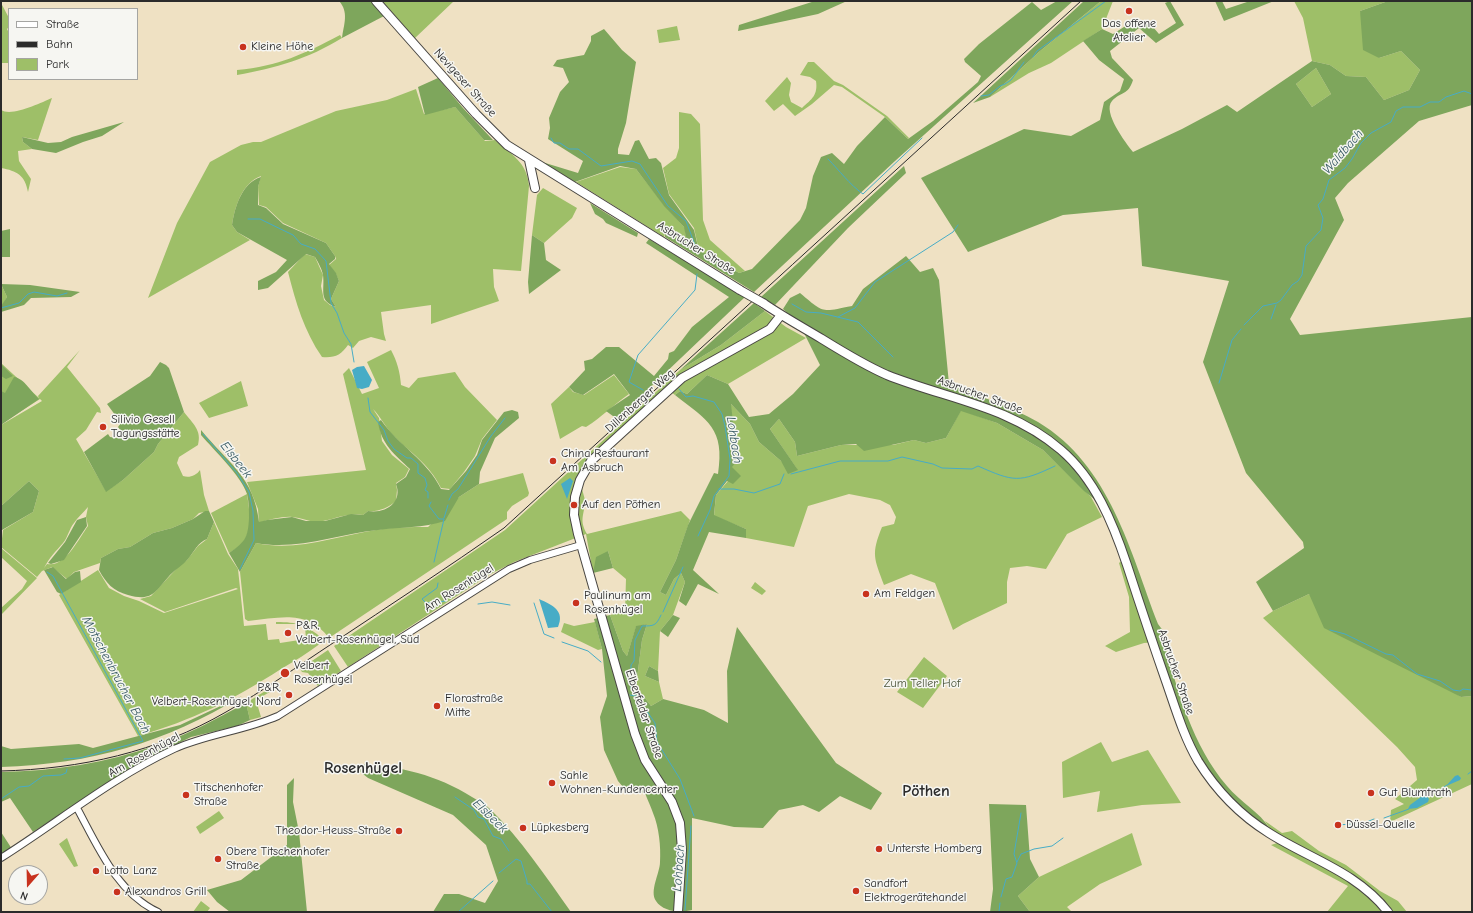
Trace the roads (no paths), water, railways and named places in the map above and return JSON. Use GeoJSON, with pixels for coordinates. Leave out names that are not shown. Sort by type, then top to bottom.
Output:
{"type":"FeatureCollection","features":[{"type":"Feature","properties":{"kind":"main road","name":"Nevigeser Straße"},"geometry":{"type":"LineString","coordinates":[[376,1],[497,136],[545,170]]}},
{"type":"Feature","properties":{"kind":"main road"},"geometry":{"type":"LineString","coordinates":[[529,160],[535,188]]}},
{"type":"Feature","properties":{"kind":"main road","name":"Asbrucher Straße"},"geometry":{"type":"LineString","coordinates":[[545,170],[852,357],[887,374],[986,407],[1024,423],[1041,434],[1067,455],[1092,486],[1114,530],[1180,721],[1192,751],[1207,775],[1229,801],[1250,820],[1269,833],[1353,879],[1374,896],[1388,912]]}},
{"type":"Feature","properties":{"kind":"main road"},"geometry":{"type":"LineString","coordinates":[[766,305],[772,317],[770,329]]}},
{"type":"Feature","properties":{"kind":"main road","name":"Dillenberger Weg"},"geometry":{"type":"LineString","coordinates":[[581,545],[576,525],[574,505],[577,487],[585,471],[598,454],[682,378],[770,329],[781,315]]}},
{"type":"Feature","properties":{"kind":"main road","name":"Elberfelder Straße"},"geometry":{"type":"LineString","coordinates":[[581,545],[635,734],[645,760],[672,802],[680,823],[682,850],[678,912]]}},
{"type":"Feature","properties":{"kind":"street","name":"Am Rosenhügel"},"geometry":{"type":"LineString","coordinates":[[1,858],[151,761],[186,744],[240,730],[278,716],[509,569],[530,560],[581,545]]}},
{"type":"Feature","properties":{"kind":"street"},"geometry":{"type":"LineString","coordinates":[[77,808],[110,865],[127,890],[140,902],[158,912]]}},
{"type":"Feature","properties":{"kind":"water"},"geometry":{"type":"Polygon","coordinates":[[[364,366],[372,380],[369,387],[362,389],[357,388],[352,370],[357,367],[364,366]]]}},
{"type":"Feature","properties":{"kind":"water"},"geometry":{"type":"Polygon","coordinates":[[[570,478],[573,481],[567,499],[561,484],[570,478]]]}},
{"type":"Feature","properties":{"kind":"water"},"geometry":{"type":"Polygon","coordinates":[[[539,599],[553,606],[559,613],[560,621],[558,627],[548,628],[539,599]]]}},
{"type":"Feature","properties":{"kind":"water"},"geometry":{"type":"Polygon","coordinates":[[[1458,775],[1461,778],[1460,780],[1446,786],[1455,776],[1458,775]]]}},
{"type":"Feature","properties":{"kind":"water"},"geometry":{"type":"Polygon","coordinates":[[[1425,794],[1429,799],[1428,802],[1417,808],[1408,809],[1410,805],[1425,794]]]}},
{"type":"Feature","properties":{"kind":"waterway"},"geometry":{"type":"LineString","coordinates":[[1033,57],[1037,51],[1106,1]]}},
{"type":"Feature","properties":{"kind":"waterway"},"geometry":{"type":"LineString","coordinates":[[981,96],[989,95],[1000,86],[1011,80],[1024,62]]}},
{"type":"Feature","properties":{"kind":"waterway","name":"Waldbach"},"geometry":{"type":"LineString","coordinates":[[1244,325],[1263,306],[1277,303],[1281,300],[1292,285],[1298,281],[1302,275],[1306,246],[1321,230],[1323,218],[1318,205],[1323,199],[1329,180],[1345,168],[1361,143],[1371,133],[1391,122],[1396,111],[1403,107],[1420,107],[1430,102],[1439,102],[1446,97],[1464,91],[1472,94]]}},
{"type":"Feature","properties":{"kind":"waterway","name":"Lohbach"},"geometry":{"type":"LineString","coordinates":[[551,138],[554,143],[560,143],[569,149],[578,149],[601,166],[632,161],[640,164],[668,206],[686,221],[695,245]]}},
{"type":"Feature","properties":{"kind":"waterway"},"geometry":{"type":"LineString","coordinates":[[828,159],[849,182],[863,194],[922,138]]}},
{"type":"Feature","properties":{"kind":"waterway"},"geometry":{"type":"LineString","coordinates":[[248,219],[260,219],[293,235],[301,244],[315,249],[326,261],[331,303],[337,313],[344,333],[351,344],[354,362]]}},
{"type":"Feature","properties":{"kind":"waterway"},"geometry":{"type":"LineString","coordinates":[[838,317],[855,308],[875,282],[953,232],[958,225]]}},
{"type":"Feature","properties":{"kind":"waterway","name":"Lohbach"},"geometry":{"type":"LineString","coordinates":[[643,390],[629,382],[638,355],[695,290],[697,274]]}},
{"type":"Feature","properties":{"kind":"waterway"},"geometry":{"type":"LineString","coordinates":[[1,308],[19,303],[28,294],[34,292],[57,296],[67,293]]}},
{"type":"Feature","properties":{"kind":"waterway"},"geometry":{"type":"LineString","coordinates":[[792,304],[806,312],[821,313],[858,322],[893,357]]}},
{"type":"Feature","properties":{"kind":"waterway","name":"Waldbach"},"geometry":{"type":"LineString","coordinates":[[1271,319],[1276,305]]}},
{"type":"Feature","properties":{"kind":"waterway","name":"Waldbach"},"geometry":{"type":"LineString","coordinates":[[1219,383],[1232,340],[1241,329]]}},
{"type":"Feature","properties":{"kind":"waterway","name":"Lohbach"},"geometry":{"type":"LineString","coordinates":[[679,389],[686,397],[693,396],[714,402],[722,414],[730,459],[729,476],[714,496],[710,510],[698,536]]}},
{"type":"Feature","properties":{"kind":"waterway"},"geometry":{"type":"LineString","coordinates":[[368,398],[370,412],[384,430],[388,441],[394,449],[407,458],[411,458],[418,464],[418,473],[425,478],[427,485],[425,490],[428,492],[428,498]]}},
{"type":"Feature","properties":{"kind":"waterway"},"geometry":{"type":"LineString","coordinates":[[449,500],[452,494],[458,489],[491,436],[505,418]]}},
{"type":"Feature","properties":{"kind":"waterway","name":"Elsbeek"},"geometry":{"type":"LineString","coordinates":[[203,434],[237,473],[249,492],[253,511],[254,540],[240,569]]}},
{"type":"Feature","properties":{"kind":"waterway"},"geometry":{"type":"LineString","coordinates":[[791,474],[840,461],[888,461],[902,457],[933,464],[942,468],[972,469],[978,466],[1009,478],[1024,478],[1043,472],[1055,466]]}},
{"type":"Feature","properties":{"kind":"waterway"},"geometry":{"type":"LineString","coordinates":[[719,489],[734,489],[754,493],[780,484],[784,474]]}},
{"type":"Feature","properties":{"kind":"waterway"},"geometry":{"type":"LineString","coordinates":[[431,502],[429,506],[439,519],[444,519],[434,562]]}},
{"type":"Feature","properties":{"kind":"waterway"},"geometry":{"type":"LineString","coordinates":[[444,518],[448,505]]}},
{"type":"Feature","properties":{"kind":"waterway","name":"Lohbach"},"geometry":{"type":"LineString","coordinates":[[663,612],[683,567]]}},
{"type":"Feature","properties":{"kind":"waterway","name":"Motschenbrucher Bach"},"geometry":{"type":"LineString","coordinates":[[47,572],[53,576],[143,741],[80,758],[64,759]]}},
{"type":"Feature","properties":{"kind":"waterway"},"geometry":{"type":"LineString","coordinates":[[438,583],[437,588],[422,599],[426,603],[446,601]]}},
{"type":"Feature","properties":{"kind":"waterway"},"geometry":{"type":"LineString","coordinates":[[478,604],[492,602],[510,605]]}},
{"type":"Feature","properties":{"kind":"waterway"},"geometry":{"type":"LineString","coordinates":[[534,603],[544,634],[554,638]]}},
{"type":"Feature","properties":{"kind":"waterway","name":"Lohbach"},"geometry":{"type":"LineString","coordinates":[[661,615],[654,625],[642,626],[635,640],[634,661],[631,665],[631,688],[655,723],[657,742],[680,779],[694,816]]}},
{"type":"Feature","properties":{"kind":"waterway"},"geometry":{"type":"LineString","coordinates":[[1330,630],[1345,634],[1386,654],[1393,655],[1417,674],[1440,681],[1453,690],[1472,690]]}},
{"type":"Feature","properties":{"kind":"waterway"},"geometry":{"type":"LineString","coordinates":[[562,642],[588,651],[601,662]]}},
{"type":"Feature","properties":{"kind":"waterway","name":"Lohbach"},"geometry":{"type":"LineString","coordinates":[[630,695],[635,696]]}},
{"type":"Feature","properties":{"kind":"waterway","name":"Motschenbrucher Bach"},"geometry":{"type":"LineString","coordinates":[[1,799],[19,787],[29,786],[43,776],[61,775],[66,773],[67,769]]}},
{"type":"Feature","properties":{"kind":"waterway"},"geometry":{"type":"LineString","coordinates":[[1468,774],[1472,771]]}},
{"type":"Feature","properties":{"kind":"waterway"},"geometry":{"type":"LineString","coordinates":[[1441,789],[1447,785]]}},
{"type":"Feature","properties":{"kind":"waterway","name":"Elsbeek"},"geometry":{"type":"LineString","coordinates":[[455,797],[474,810],[478,817],[484,819],[493,836],[501,839],[509,851]]}},
{"type":"Feature","properties":{"kind":"waterway"},"geometry":{"type":"LineString","coordinates":[[1384,818],[1409,809]]}},
{"type":"Feature","properties":{"kind":"waterway"},"geometry":{"type":"LineString","coordinates":[[1001,897],[1006,879],[1012,877],[1017,863],[1014,854],[1021,813]]}},
{"type":"Feature","properties":{"kind":"waterway"},"geometry":{"type":"LineString","coordinates":[[1338,825],[1364,823],[1374,819]]}},
{"type":"Feature","properties":{"kind":"waterway","name":"Lohbach"},"geometry":{"type":"LineString","coordinates":[[685,910],[691,826]]}},
{"type":"Feature","properties":{"kind":"waterway"},"geometry":{"type":"LineString","coordinates":[[1017,862],[1021,854],[1034,849],[1052,846],[1063,838]]}},
{"type":"Feature","properties":{"kind":"waterway","name":"Elsbeek"},"geometry":{"type":"LineString","coordinates":[[499,873],[516,859],[521,861],[527,884],[530,884],[552,912]]}},
{"type":"Feature","properties":{"kind":"waterway"},"geometry":{"type":"LineString","coordinates":[[458,912],[493,881]]}},
{"type":"Feature","properties":{"kind":"waterway"},"geometry":{"type":"LineString","coordinates":[[999,912],[1000,903]]}},
{"type":"Feature","properties":{"kind":"railway"},"geometry":{"type":"LineString","coordinates":[[1,771],[60,767],[118,756],[146,748],[200,726],[267,687],[504,528],[1081,1]]}},
{"type":"Feature","properties":{"kind":"place","name":"Das offene Atelier"},"geometry":{"type":"Point","coordinates":[1129,11]}},
{"type":"Feature","properties":{"kind":"place","name":"Kleine Höhe"},"geometry":{"type":"Point","coordinates":[243,47]}},
{"type":"Feature","properties":{"kind":"place","name":"Silivio Gesell Tagungsstätte"},"geometry":{"type":"Point","coordinates":[103,427]}},
{"type":"Feature","properties":{"kind":"place","name":"China Restaurant Am Asbruch"},"geometry":{"type":"Point","coordinates":[553,461]}},
{"type":"Feature","properties":{"kind":"place","name":"Auf den Pöthen"},"geometry":{"type":"Point","coordinates":[574,505]}},
{"type":"Feature","properties":{"kind":"place","name":"Am Feldgen"},"geometry":{"type":"Point","coordinates":[866,594]}},
{"type":"Feature","properties":{"kind":"place","name":"Paulinum am Rosenhügel"},"geometry":{"type":"Point","coordinates":[576,603]}},
{"type":"Feature","properties":{"kind":"place","name":"P&R, Velbert-Rosenhügel, Süd"},"geometry":{"type":"Point","coordinates":[288,633]}},
{"type":"Feature","properties":{"kind":"place","name":"Velbert Rosenhügel"},"geometry":{"type":"Point","coordinates":[285,673]}},
{"type":"Feature","properties":{"kind":"place","name":"P&R, Velbert-Rosenhügel, Nord"},"geometry":{"type":"Point","coordinates":[289,695]}},
{"type":"Feature","properties":{"kind":"place","name":"Florastraße Mitte"},"geometry":{"type":"Point","coordinates":[437,706]}},
{"type":"Feature","properties":{"kind":"place","name":"Sahle Wohnen-Kundencenter"},"geometry":{"type":"Point","coordinates":[552,783]}},
{"type":"Feature","properties":{"kind":"place","name":"Gut Blumtrath"},"geometry":{"type":"Point","coordinates":[1371,793]}},
{"type":"Feature","properties":{"kind":"place","name":"Titschenhofer Straße"},"geometry":{"type":"Point","coordinates":[186,795]}},
{"type":"Feature","properties":{"kind":"place","name":"Düssel-Quelle"},"geometry":{"type":"Point","coordinates":[1338,825]}},
{"type":"Feature","properties":{"kind":"place","name":"Lüpkesberg"},"geometry":{"type":"Point","coordinates":[523,828]}},
{"type":"Feature","properties":{"kind":"place","name":"Theodor-Heuss-Straße"},"geometry":{"type":"Point","coordinates":[399,831]}},
{"type":"Feature","properties":{"kind":"place","name":"Unterste Homberg"},"geometry":{"type":"Point","coordinates":[879,849]}},
{"type":"Feature","properties":{"kind":"place","name":"Obere Titschenhofer Straße"},"geometry":{"type":"Point","coordinates":[218,859]}},
{"type":"Feature","properties":{"kind":"place","name":"Lotto Lanz"},"geometry":{"type":"Point","coordinates":[96,871]}},
{"type":"Feature","properties":{"kind":"place","name":"Sandfort Elektrogerätehandel"},"geometry":{"type":"Point","coordinates":[856,891]}},
{"type":"Feature","properties":{"kind":"place","name":"Alexandros Grill"},"geometry":{"type":"Point","coordinates":[117,892]}},
{"type":"Feature","properties":{"kind":"district","name":"Rosenhügel"},"geometry":{"type":"Point","coordinates":[363,768]}},
{"type":"Feature","properties":{"kind":"district","name":"Pöthen"},"geometry":{"type":"Point","coordinates":[926,791]}},
{"type":"Feature","properties":{"kind":"park label","name":"Zum Teller Hof"},"geometry":{"type":"Point","coordinates":[922,684]}}]}
